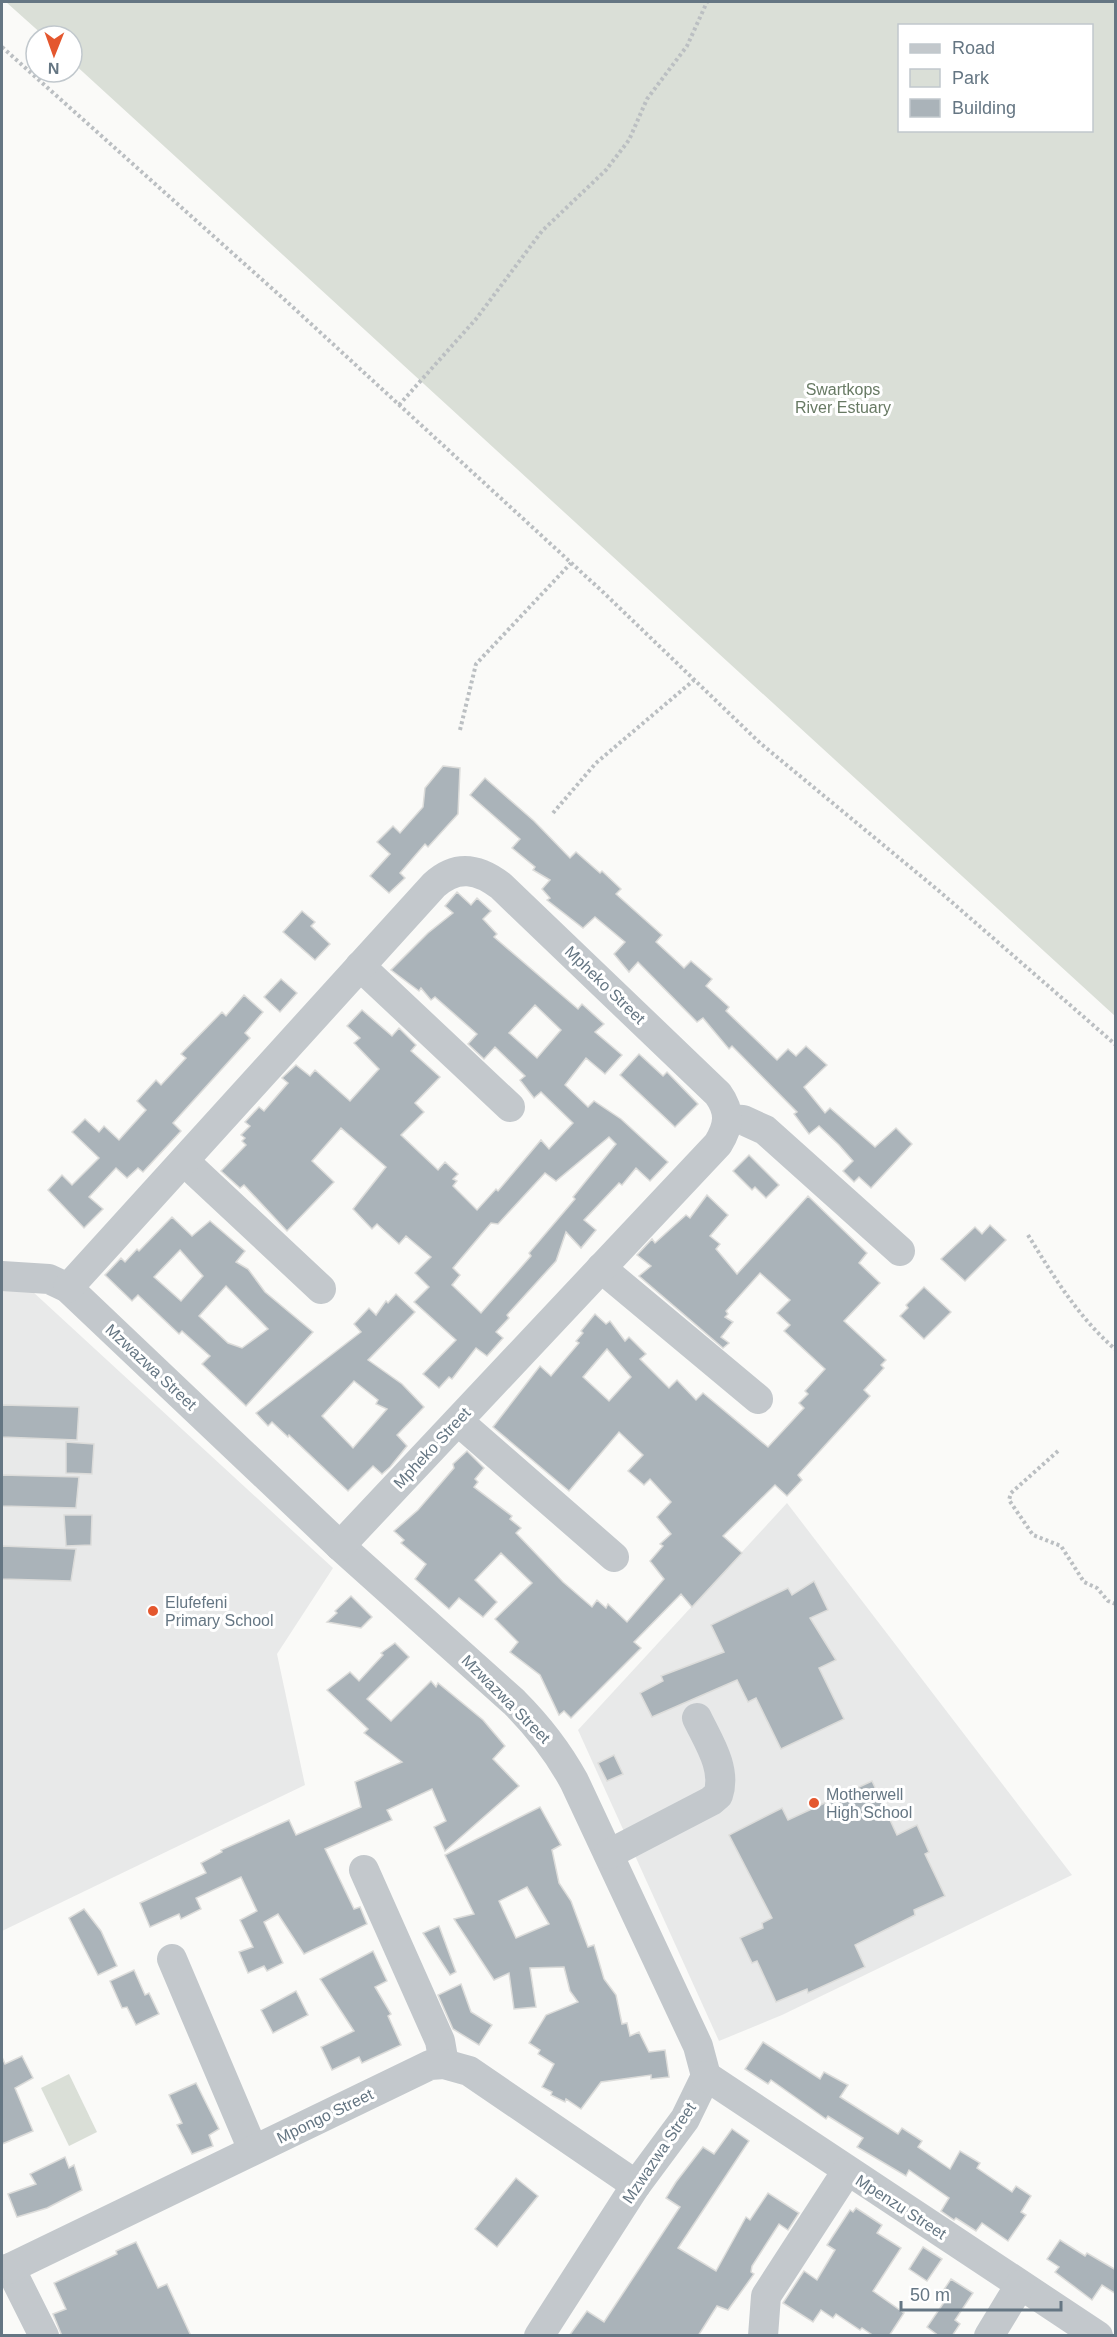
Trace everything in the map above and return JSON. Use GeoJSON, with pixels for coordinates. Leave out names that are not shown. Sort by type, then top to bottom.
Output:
{"type":"FeatureCollection","features":[{"type":"Feature","properties":{"kind":"street","name":"Mpheko Street"},"geometry":{"type":"LineString","coordinates":[[68,1288],[443,877],[458,872],[478,871],[501,886],[718,1094],[726,1105],[728,1129],[718,1144],[340,1546]]}},
{"type":"Feature","properties":{"kind":"street"},"geometry":{"type":"LineString","coordinates":[[360,966],[510,1107]]}},
{"type":"Feature","properties":{"kind":"street"},"geometry":{"type":"LineString","coordinates":[[728,1119],[742,1120],[765,1130],[900,1251]]}},
{"type":"Feature","properties":{"kind":"street"},"geometry":{"type":"LineString","coordinates":[[184,1161],[321,1289]]}},
{"type":"Feature","properties":{"kind":"street"},"geometry":{"type":"LineString","coordinates":[[601,1268],[758,1399]]}},
{"type":"Feature","properties":{"kind":"street","name":"Mzwazwa Street"},"geometry":{"type":"LineString","coordinates":[[2,1276],[49,1279],[68,1288],[340,1546],[539,1727],[559,1754],[574,1780],[698,2046],[706,2076],[685,2119],[636,2185],[539,2336]]}},
{"type":"Feature","properties":{"kind":"street"},"geometry":{"type":"LineString","coordinates":[[458,1421],[614,1557]]}},
{"type":"Feature","properties":{"kind":"street"},"geometry":{"type":"LineString","coordinates":[[609,1854],[711,1801],[718,1795],[721,1788],[718,1766],[698,1718]]}},
{"type":"Feature","properties":{"kind":"street"},"geometry":{"type":"LineString","coordinates":[[364,1870],[440,2041],[444,2064],[469,2071],[636,2185]]}},
{"type":"Feature","properties":{"kind":"street"},"geometry":{"type":"LineString","coordinates":[[172,1959],[253,2150]]}},
{"type":"Feature","properties":{"kind":"street","name":"Mpongo Street"},"geometry":{"type":"LineString","coordinates":[[6,2270],[430,2065],[444,2064]]}},
{"type":"Feature","properties":{"kind":"street","name":"Mpenzu Street"},"geometry":{"type":"LineString","coordinates":[[706,2076],[1098,2336]]}},
{"type":"Feature","properties":{"kind":"street"},"geometry":{"type":"LineString","coordinates":[[763,2336],[766,2296],[847,2171]]}},
{"type":"Feature","properties":{"kind":"street"},"geometry":{"type":"LineString","coordinates":[[6,2270],[44,2336]]}},
{"type":"Feature","properties":{"kind":"street"},"geometry":{"type":"LineString","coordinates":[[989,2336],[1020,2285]]}},
{"type":"Feature","properties":{"kind":"path"},"geometry":{"type":"LineString","coordinates":[[399,405],[476,318],[542,231],[606,170],[629,140],[647,99],[687,46],[707,2]]}},
{"type":"Feature","properties":{"kind":"path"},"geometry":{"type":"LineString","coordinates":[[2,47],[399,405],[571,563],[760,743],[939,891],[1116,1045]]}},
{"type":"Feature","properties":{"kind":"path"},"geometry":{"type":"LineString","coordinates":[[460,730],[476,663],[571,563]]}},
{"type":"Feature","properties":{"kind":"path"},"geometry":{"type":"LineString","coordinates":[[553,813],[596,763],[694,680]]}},
{"type":"Feature","properties":{"kind":"path"},"geometry":{"type":"LineString","coordinates":[[1028,1235],[1062,1290],[1085,1321],[1116,1350]]}},
{"type":"Feature","properties":{"kind":"path"},"geometry":{"type":"LineString","coordinates":[[1058,1451],[1011,1493],[1009,1500],[1032,1535],[1061,1546],[1084,1582],[1097,1588],[1108,1601],[1116,1604]]}},
{"type":"Feature","properties":{"kind":"shaded area","name":"Elufefeni Primary School"},"geometry":{"type":"Polygon","coordinates":[[[2,1291],[32,1291],[333,1568],[277,1654],[305,1785],[2,1931],[2,1291]]]}},
{"type":"Feature","properties":{"kind":"shaded area","name":"Motherwell High School"},"geometry":{"type":"Polygon","coordinates":[[[787,1503],[1072,1875],[782,2015],[719,2041],[578,1730],[787,1503]]]}},
{"type":"Feature","properties":{"kind":"green space","name":"Swartkops River Estuary"},"geometry":{"type":"Polygon","coordinates":[[[6,2],[1115,2],[1115,1016],[84,73],[84,24],[31,24],[6,2]]]}},
{"type":"Feature","properties":{"kind":"green space"},"geometry":{"type":"Polygon","coordinates":[[[69,2074],[97,2132],[69,2146],[41,2088],[69,2074]]]}},
{"type":"Feature","properties":{"kind":"building"},"geometry":{"type":"Polygon","coordinates":[[[443,766],[460,768],[458,814],[428,847],[425,844],[400,873],[405,878],[389,893],[370,876],[390,854],[377,842],[393,826],[400,833],[423,807],[425,788],[443,766]]]}},
{"type":"Feature","properties":{"kind":"building"},"geometry":{"type":"Polygon","coordinates":[[[485,778],[534,821],[570,858],[576,852],[600,873],[602,871],[621,889],[616,894],[662,935],[656,942],[684,968],[691,961],[712,979],[706,986],[729,1007],[726,1011],[777,1060],[788,1049],[796,1056],[806,1046],[827,1065],[804,1087],[825,1113],[830,1108],[875,1147],[896,1128],[912,1144],[871,1188],[859,1177],[854,1182],[843,1171],[853,1161],[839,1145],[819,1126],[809,1134],[794,1114],[797,1112],[732,1046],[729,1049],[703,1018],[697,1022],[638,962],[629,972],[614,954],[625,942],[595,917],[583,928],[547,900],[550,898],[542,889],[550,880],[533,870],[535,867],[512,848],[520,839],[470,795],[485,778]]]}},
{"type":"Feature","properties":{"kind":"building"},"geometry":{"type":"Polygon","coordinates":[[[457,892],[471,905],[477,898],[491,911],[483,919],[497,934],[494,937],[578,1009],[582,1004],[604,1024],[595,1032],[622,1055],[605,1074],[586,1058],[565,1085],[588,1107],[594,1101],[621,1119],[668,1162],[650,1181],[636,1168],[622,1185],[619,1183],[584,1220],[596,1230],[581,1248],[566,1232],[556,1261],[507,1315],[509,1318],[496,1332],[503,1338],[487,1356],[476,1348],[452,1379],[449,1377],[439,1388],[423,1374],[456,1340],[414,1302],[429,1287],[415,1273],[431,1257],[406,1236],[399,1244],[377,1224],[372,1229],[353,1209],[386,1167],[341,1128],[312,1161],[334,1182],[287,1231],[244,1185],[240,1188],[221,1171],[246,1145],[242,1141],[245,1138],[241,1135],[250,1126],[245,1122],[259,1107],[264,1111],[288,1083],[282,1078],[296,1065],[310,1076],[315,1070],[350,1101],[379,1069],[354,1043],[360,1038],[347,1026],[362,1010],[392,1036],[399,1028],[416,1045],[411,1051],[440,1077],[415,1103],[424,1112],[401,1135],[438,1170],[445,1162],[458,1174],[453,1179],[457,1181],[453,1186],[477,1210],[496,1189],[498,1191],[541,1140],[549,1149],[573,1123],[541,1092],[534,1098],[520,1080],[525,1076],[495,1047],[484,1059],[468,1044],[477,1034],[435,997],[431,1000],[421,988],[419,991],[391,970],[428,933],[453,913],[445,906],[457,892]],[[535,1005],[509,1033],[537,1058],[561,1030],[535,1005]],[[609,1137],[556,1181],[545,1173],[498,1224],[491,1223],[453,1268],[460,1275],[452,1285],[481,1313],[531,1256],[529,1253],[575,1199],[573,1197],[616,1144],[609,1137]]]}},
{"type":"Feature","properties":{"kind":"building"},"geometry":{"type":"Polygon","coordinates":[[[302,911],[315,922],[311,926],[330,944],[315,960],[283,932],[302,911]]]}},
{"type":"Feature","properties":{"kind":"building"},"geometry":{"type":"Polygon","coordinates":[[[281,979],[297,993],[280,1012],[264,997],[281,979]]]}},
{"type":"Feature","properties":{"kind":"building"},"geometry":{"type":"Polygon","coordinates":[[[244,995],[263,1012],[245,1033],[250,1038],[173,1123],[181,1131],[143,1172],[138,1168],[127,1178],[116,1168],[89,1197],[103,1209],[84,1228],[48,1190],[62,1175],[72,1185],[99,1158],[72,1132],[85,1119],[99,1132],[104,1126],[119,1140],[146,1110],[137,1101],[156,1080],[161,1085],[186,1058],[181,1054],[222,1012],[226,1016],[244,995]]]}},
{"type":"Feature","properties":{"kind":"building"},"geometry":{"type":"Polygon","coordinates":[[[639,1054],[663,1076],[667,1072],[698,1104],[675,1127],[620,1075],[639,1054]]]}},
{"type":"Feature","properties":{"kind":"building"},"geometry":{"type":"Polygon","coordinates":[[[749,1155],[779,1185],[766,1198],[755,1187],[752,1190],[733,1171],[749,1155]]]}},
{"type":"Feature","properties":{"kind":"building"},"geometry":{"type":"Polygon","coordinates":[[[707,1195],[728,1215],[710,1236],[720,1244],[716,1249],[737,1274],[808,1196],[867,1253],[859,1263],[880,1283],[844,1321],[886,1360],[881,1365],[884,1368],[864,1390],[870,1396],[798,1475],[802,1480],[787,1496],[775,1485],[723,1536],[742,1553],[692,1607],[681,1594],[634,1642],[641,1648],[571,1718],[564,1711],[559,1715],[540,1675],[510,1652],[518,1642],[495,1619],[532,1583],[501,1553],[475,1580],[497,1602],[483,1617],[459,1598],[449,1609],[415,1579],[426,1564],[401,1543],[404,1540],[394,1531],[418,1510],[454,1468],[453,1464],[467,1451],[484,1468],[475,1479],[478,1482],[474,1487],[512,1516],[510,1519],[521,1528],[516,1533],[563,1582],[592,1607],[597,1600],[606,1608],[608,1604],[627,1622],[664,1579],[650,1561],[663,1546],[660,1544],[671,1534],[657,1517],[671,1502],[650,1479],[644,1485],[628,1471],[643,1455],[619,1432],[569,1491],[493,1427],[540,1366],[551,1376],[579,1343],[576,1341],[583,1333],[581,1331],[595,1314],[606,1324],[610,1321],[625,1341],[629,1337],[646,1354],[640,1359],[669,1388],[677,1380],[696,1400],[703,1393],[768,1447],[804,1408],[799,1403],[808,1394],[805,1391],[825,1369],[784,1331],[790,1325],[777,1313],[790,1300],[760,1273],[726,1311],[728,1314],[725,1317],[733,1322],[721,1337],[729,1343],[723,1348],[639,1276],[651,1266],[637,1255],[652,1239],[655,1243],[686,1215],[690,1218],[707,1195]],[[607,1349],[583,1377],[609,1401],[631,1377],[607,1349]]]}},
{"type":"Feature","properties":{"kind":"building"},"geometry":{"type":"Polygon","coordinates":[[[172,1217],[192,1236],[210,1221],[245,1251],[236,1262],[248,1269],[265,1292],[313,1332],[246,1406],[202,1364],[210,1356],[182,1331],[179,1334],[138,1295],[132,1301],[105,1275],[121,1258],[125,1262],[137,1249],[139,1251],[172,1217]],[[180,1250],[154,1277],[181,1301],[203,1276],[180,1250]],[[226,1286],[199,1316],[228,1343],[242,1348],[268,1329],[226,1286]]]}},
{"type":"Feature","properties":{"kind":"building"},"geometry":{"type":"Polygon","coordinates":[[[990,1225],[1006,1240],[965,1281],[941,1259],[975,1227],[982,1234],[990,1225]]]}},
{"type":"Feature","properties":{"kind":"building"},"geometry":{"type":"Polygon","coordinates":[[[924,1287],[951,1312],[924,1339],[900,1316],[908,1308],[906,1305],[924,1287]]]}},
{"type":"Feature","properties":{"kind":"building"},"geometry":{"type":"Polygon","coordinates":[[[396,1294],[415,1312],[368,1360],[402,1384],[424,1407],[397,1435],[407,1446],[390,1467],[382,1474],[373,1466],[348,1491],[289,1435],[288,1437],[272,1422],[268,1426],[256,1413],[361,1332],[354,1324],[369,1308],[376,1315],[386,1301],[388,1303],[396,1294]],[[354,1381],[322,1416],[353,1448],[387,1409],[376,1404],[378,1400],[354,1381]]]}},
{"type":"Feature","properties":{"kind":"building"},"geometry":{"type":"Polygon","coordinates":[[[2,1405],[79,1407],[77,1440],[2,1437],[2,1405]]]}},
{"type":"Feature","properties":{"kind":"building"},"geometry":{"type":"Polygon","coordinates":[[[66,1442],[94,1444],[92,1474],[66,1473],[66,1442]]]}},
{"type":"Feature","properties":{"kind":"building"},"geometry":{"type":"Polygon","coordinates":[[[2,1475],[79,1477],[76,1508],[2,1506],[2,1475]]]}},
{"type":"Feature","properties":{"kind":"building"},"geometry":{"type":"Polygon","coordinates":[[[64,1515],[92,1515],[91,1545],[66,1546],[64,1515]]]}},
{"type":"Feature","properties":{"kind":"building"},"geometry":{"type":"Polygon","coordinates":[[[2,1546],[76,1549],[71,1581],[2,1579],[2,1546]]]}},
{"type":"Feature","properties":{"kind":"building"},"geometry":{"type":"Polygon","coordinates":[[[814,1581],[828,1610],[810,1618],[836,1660],[819,1668],[844,1719],[781,1749],[756,1698],[748,1702],[737,1680],[652,1717],[640,1693],[663,1681],[661,1676],[724,1652],[711,1625],[788,1588],[792,1595],[814,1581]]]}},
{"type":"Feature","properties":{"kind":"building"},"geometry":{"type":"Polygon","coordinates":[[[351,1596],[372,1617],[361,1628],[327,1622],[337,1613],[335,1611],[351,1596]]]}},
{"type":"Feature","properties":{"kind":"building"},"geometry":{"type":"Polygon","coordinates":[[[395,1643],[409,1657],[367,1699],[391,1721],[431,1681],[436,1687],[438,1683],[483,1720],[505,1746],[493,1759],[519,1786],[445,1851],[434,1827],[446,1821],[432,1789],[387,1810],[392,1820],[325,1849],[354,1909],[360,1907],[367,1924],[304,1954],[278,1914],[264,1922],[283,1963],[267,1971],[264,1966],[248,1973],[239,1952],[253,1947],[240,1920],[257,1911],[241,1877],[196,1898],[201,1909],[181,1919],[179,1914],[150,1927],[140,1903],[206,1873],[201,1863],[222,1852],[221,1850],[289,1820],[296,1835],[361,1807],[355,1782],[402,1762],[364,1733],[368,1729],[327,1690],[350,1672],[359,1681],[383,1655],[381,1653],[395,1643]]]}},
{"type":"Feature","properties":{"kind":"building"},"geometry":{"type":"Polygon","coordinates":[[[614,1755],[623,1774],[607,1781],[598,1763],[614,1755]]]}},
{"type":"Feature","properties":{"kind":"building"},"geometry":{"type":"Polygon","coordinates":[[[872,1781],[897,1835],[917,1825],[929,1852],[925,1854],[945,1896],[914,1910],[915,1915],[855,1945],[865,1967],[808,1993],[807,1989],[776,2002],[757,1961],[752,1963],[740,1938],[763,1928],[762,1923],[772,1918],[729,1835],[782,1808],[788,1820],[872,1781]]]}},
{"type":"Feature","properties":{"kind":"building"},"geometry":{"type":"Polygon","coordinates":[[[540,1807],[561,1845],[552,1850],[559,1883],[571,1901],[588,1947],[594,1945],[604,1979],[616,1995],[622,2024],[627,2023],[630,2036],[639,2032],[649,2052],[665,2050],[669,2077],[651,2079],[651,2075],[601,2082],[581,2109],[566,2099],[565,2102],[551,2095],[552,2092],[542,2087],[554,2064],[538,2054],[540,2050],[529,2043],[546,2015],[578,2002],[570,1991],[564,1967],[530,1968],[536,2007],[514,2009],[509,1973],[494,1980],[454,1919],[474,1914],[445,1855],[540,1807]],[[527,1887],[499,1901],[516,1938],[549,1924],[527,1887]]]}},
{"type":"Feature","properties":{"kind":"building"},"geometry":{"type":"Polygon","coordinates":[[[84,1909],[101,1931],[117,1966],[98,1975],[69,1918],[84,1909]]]}},
{"type":"Feature","properties":{"kind":"building"},"geometry":{"type":"Polygon","coordinates":[[[439,1926],[456,1972],[450,1975],[423,1933],[439,1926]]]}},
{"type":"Feature","properties":{"kind":"building"},"geometry":{"type":"Polygon","coordinates":[[[373,1951],[387,1981],[375,1987],[391,2014],[388,2016],[401,2045],[362,2063],[359,2057],[332,2070],[321,2047],[354,2031],[320,1979],[373,1951]]]}},
{"type":"Feature","properties":{"kind":"building"},"geometry":{"type":"Polygon","coordinates":[[[134,1970],[145,1995],[149,1993],[159,2014],[136,2025],[127,2007],[122,2008],[110,1981],[134,1970]]]}},
{"type":"Feature","properties":{"kind":"building"},"geometry":{"type":"Polygon","coordinates":[[[461,1984],[471,2012],[492,2025],[479,2045],[453,2029],[438,1995],[461,1984]]]}},
{"type":"Feature","properties":{"kind":"building"},"geometry":{"type":"Polygon","coordinates":[[[296,1991],[308,2015],[273,2033],[261,2010],[296,1991]]]}},
{"type":"Feature","properties":{"kind":"building"},"geometry":{"type":"Polygon","coordinates":[[[763,2042],[820,2079],[824,2072],[848,2085],[840,2097],[898,2134],[902,2128],[922,2141],[918,2147],[950,2169],[960,2151],[980,2163],[977,2168],[1012,2192],[1016,2186],[1031,2196],[1021,2212],[1026,2215],[1008,2241],[982,2223],[976,2231],[956,2218],[954,2220],[941,2211],[949,2198],[909,2170],[906,2176],[857,2147],[863,2138],[828,2116],[826,2119],[771,2080],[768,2084],[745,2069],[763,2042]]]}},
{"type":"Feature","properties":{"kind":"building"},"geometry":{"type":"Polygon","coordinates":[[[22,2056],[33,2078],[15,2088],[33,2131],[2,2144],[2,2057],[5,2064],[22,2056]]]}},
{"type":"Feature","properties":{"kind":"building"},"geometry":{"type":"Polygon","coordinates":[[[196,2083],[219,2129],[209,2135],[213,2146],[192,2154],[177,2125],[182,2123],[169,2095],[196,2083]]]}},
{"type":"Feature","properties":{"kind":"building"},"geometry":{"type":"Polygon","coordinates":[[[732,2129],[749,2141],[678,2248],[716,2271],[746,2217],[750,2220],[768,2193],[799,2213],[788,2230],[779,2224],[752,2266],[751,2272],[754,2274],[728,2310],[717,2306],[698,2336],[569,2336],[587,2311],[604,2322],[680,2207],[666,2198],[676,2182],[703,2147],[714,2154],[732,2129]]]}},
{"type":"Feature","properties":{"kind":"building"},"geometry":{"type":"Polygon","coordinates":[[[65,2157],[69,2168],[74,2165],[82,2190],[47,2208],[17,2217],[8,2194],[36,2184],[30,2174],[65,2157]]]}},
{"type":"Feature","properties":{"kind":"building"},"geometry":{"type":"Polygon","coordinates":[[[516,2178],[538,2196],[497,2247],[475,2229],[516,2178]]]}},
{"type":"Feature","properties":{"kind":"building"},"geometry":{"type":"Polygon","coordinates":[[[856,2208],[882,2225],[877,2233],[901,2248],[873,2291],[904,2313],[889,2336],[874,2336],[862,2328],[860,2330],[836,2314],[833,2318],[821,2310],[813,2322],[783,2303],[804,2271],[817,2280],[835,2250],[827,2245],[850,2210],[853,2212],[856,2208]]]}},
{"type":"Feature","properties":{"kind":"building"},"geometry":{"type":"Polygon","coordinates":[[[1060,2240],[1085,2256],[1087,2253],[1116,2270],[1116,2294],[1102,2285],[1092,2300],[1055,2272],[1059,2267],[1047,2259],[1060,2240]]]}},
{"type":"Feature","properties":{"kind":"building"},"geometry":{"type":"Polygon","coordinates":[[[136,2242],[158,2288],[167,2284],[191,2336],[62,2336],[53,2314],[66,2309],[54,2283],[117,2254],[116,2251],[136,2242]]]}},
{"type":"Feature","properties":{"kind":"building"},"geometry":{"type":"Polygon","coordinates":[[[923,2247],[942,2259],[927,2281],[909,2269],[923,2247]]]}},
{"type":"Feature","properties":{"kind":"building"},"geometry":{"type":"Polygon","coordinates":[[[951,2279],[973,2293],[955,2320],[960,2324],[952,2336],[939,2336],[927,2327],[945,2301],[939,2297],[951,2279]]]}},
{"type":"Feature","properties":{"kind":"place","name":"Elufefeni Primary School"},"geometry":{"type":"Point","coordinates":[153,1611]}},
{"type":"Feature","properties":{"kind":"place","name":"Motherwell High School"},"geometry":{"type":"Point","coordinates":[814,1803]}}]}
